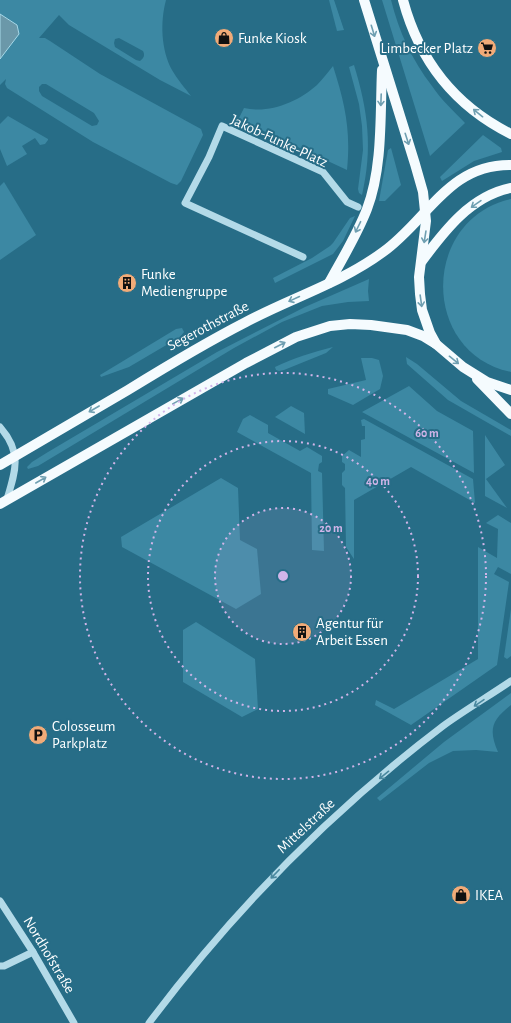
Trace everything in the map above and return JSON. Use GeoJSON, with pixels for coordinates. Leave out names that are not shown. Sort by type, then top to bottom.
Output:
{"type":"FeatureCollection","features":[{"type":"Feature","properties":{"kind":"main road"},"geometry":{"type":"LineString","coordinates":[[364,0],[423,192],[426,211],[426,230],[421,263],[420,283],[422,310],[430,333],[436,344]]}},
{"type":"Feature","properties":{"kind":"main road"},"geometry":{"type":"LineString","coordinates":[[404,0],[411,24],[422,49],[441,79],[485,118],[511,134]]}},
{"type":"Feature","properties":{"kind":"main road"},"geometry":{"type":"LineString","coordinates":[[329,283],[367,210],[372,194],[378,165],[382,62]]}},
{"type":"Feature","properties":{"kind":"main road","name":"Segerothstraße"},"geometry":{"type":"LineString","coordinates":[[0,465],[175,361],[234,329],[357,269],[392,245],[456,182],[469,174],[495,166],[511,165]]}},
{"type":"Feature","properties":{"kind":"main road"},"geometry":{"type":"LineString","coordinates":[[421,263],[440,237],[457,218],[484,198],[511,188]]}},
{"type":"Feature","properties":{"kind":"main road"},"geometry":{"type":"LineString","coordinates":[[4,501],[246,363],[296,337],[330,326],[350,324],[371,325],[407,330],[423,336],[436,344],[473,374],[511,414]]}},
{"type":"Feature","properties":{"kind":"main road"},"geometry":{"type":"LineString","coordinates":[[473,374],[487,382],[511,390]]}},
{"type":"Feature","properties":{"kind":"street","name":"Jakob-Funke-Platz"},"geometry":{"type":"LineString","coordinates":[[303,257],[185,203],[209,157],[222,126],[323,172],[347,202],[358,207]]}},
{"type":"Feature","properties":{"kind":"street"},"geometry":{"type":"LineString","coordinates":[[0,427],[7,435],[16,455],[14,476],[4,501]]}},
{"type":"Feature","properties":{"kind":"street","name":"Mittelstraße"},"geometry":{"type":"LineString","coordinates":[[149,1023],[199,958],[293,855],[354,798],[444,726],[511,681]]}},
{"type":"Feature","properties":{"kind":"street","name":"Nordhofstraße"},"geometry":{"type":"LineString","coordinates":[[0,901],[33,952],[74,1023]]}},
{"type":"Feature","properties":{"kind":"street"},"geometry":{"type":"LineString","coordinates":[[0,966],[4,966],[33,952]]}},
{"type":"Feature","properties":{"kind":"shaded area"},"geometry":{"type":"Polygon","coordinates":[[[0,0],[166,0],[162,27],[168,62],[191,96],[160,80],[69,25],[59,15],[39,38],[45,38],[100,74],[201,129],[203,135],[181,181],[177,185],[171,183],[93,142],[7,88],[5,84],[6,79],[0,85],[0,59],[19,34],[17,25],[0,14],[0,0]],[[119,38],[115,39],[115,47],[136,60],[140,61],[142,59],[144,55],[143,51],[119,38]],[[42,84],[39,87],[39,91],[42,96],[92,126],[97,125],[99,121],[94,113],[46,84],[42,84]]]}},
{"type":"Feature","properties":{"kind":"shaded area"},"geometry":{"type":"Polygon","coordinates":[[[329,0],[334,0],[344,30],[337,31],[329,0]]]}},
{"type":"Feature","properties":{"kind":"shaded area"},"geometry":{"type":"Polygon","coordinates":[[[382,0],[391,0],[402,34],[418,66],[439,96],[465,123],[430,156],[382,0]]]}},
{"type":"Feature","properties":{"kind":"shaded area"},"geometry":{"type":"Polygon","coordinates":[[[0,14],[17,25],[19,34],[0,59],[0,14]]]}},
{"type":"Feature","properties":{"kind":"shaded area"},"geometry":{"type":"Polygon","coordinates":[[[354,65],[366,114],[368,145],[362,195],[359,193],[358,189],[363,150],[362,126],[359,104],[349,67],[354,65]]]}},
{"type":"Feature","properties":{"kind":"shaded area"},"geometry":{"type":"Polygon","coordinates":[[[333,66],[346,117],[348,142],[347,170],[242,121],[239,118],[244,108],[273,108],[301,97],[317,85],[333,66]]]}},
{"type":"Feature","properties":{"kind":"shaded area"},"geometry":{"type":"Polygon","coordinates":[[[8,116],[48,140],[45,144],[40,145],[35,138],[22,146],[27,154],[7,166],[0,149],[0,124],[8,116]]]}},
{"type":"Feature","properties":{"kind":"shaded area"},"geometry":{"type":"Polygon","coordinates":[[[483,135],[501,148],[502,152],[474,161],[442,181],[440,177],[483,135]]]}},
{"type":"Feature","properties":{"kind":"shaded area"},"geometry":{"type":"Polygon","coordinates":[[[391,148],[401,185],[385,201],[379,201],[388,150],[391,148]]]}},
{"type":"Feature","properties":{"kind":"shaded area"},"geometry":{"type":"Polygon","coordinates":[[[4,182],[36,235],[0,260],[0,186],[4,182]]]}},
{"type":"Feature","properties":{"kind":"shaded area"},"geometry":{"type":"Polygon","coordinates":[[[511,199],[511,372],[481,360],[460,340],[447,314],[443,286],[447,258],[460,232],[481,211],[511,199]]]}},
{"type":"Feature","properties":{"kind":"shaded area"},"geometry":{"type":"Polygon","coordinates":[[[355,216],[343,241],[333,254],[275,283],[273,278],[312,258],[330,246],[350,218],[355,216]]]}},
{"type":"Feature","properties":{"kind":"shaded area"},"geometry":{"type":"Polygon","coordinates":[[[369,279],[369,301],[348,302],[322,306],[282,322],[234,348],[38,466],[28,469],[27,467],[32,462],[48,452],[217,352],[305,307],[369,279]]]}},
{"type":"Feature","properties":{"kind":"shaded area"},"geometry":{"type":"Polygon","coordinates":[[[182,328],[184,332],[180,337],[129,367],[101,377],[100,375],[176,329],[182,328]]]}},
{"type":"Feature","properties":{"kind":"shaded area"},"geometry":{"type":"Polygon","coordinates":[[[333,347],[326,353],[284,370],[276,370],[275,367],[289,361],[333,347]]]}},
{"type":"Feature","properties":{"kind":"shaded area"},"geometry":{"type":"Polygon","coordinates":[[[406,357],[417,364],[461,401],[511,430],[511,436],[448,400],[407,364],[406,357]]]}},
{"type":"Feature","properties":{"kind":"shaded area"},"geometry":{"type":"Polygon","coordinates":[[[361,358],[372,358],[379,360],[383,376],[380,389],[353,405],[328,394],[328,389],[366,380],[361,358]]]}},
{"type":"Feature","properties":{"kind":"shaded area"},"geometry":{"type":"Polygon","coordinates":[[[409,386],[437,411],[473,431],[474,473],[362,412],[409,386]]]}},
{"type":"Feature","properties":{"kind":"shaded area"},"geometry":{"type":"Polygon","coordinates":[[[291,406],[304,413],[305,434],[275,417],[291,406]]]}},
{"type":"Feature","properties":{"kind":"shaded area"},"geometry":{"type":"Polygon","coordinates":[[[250,415],[268,425],[268,433],[300,451],[307,447],[322,456],[322,462],[319,464],[318,471],[322,473],[324,551],[312,550],[311,473],[237,432],[243,419],[250,415]]]}},
{"type":"Feature","properties":{"kind":"shaded area"},"geometry":{"type":"Polygon","coordinates":[[[364,419],[473,479],[475,503],[411,467],[354,500],[354,559],[346,547],[345,488],[342,485],[342,473],[345,470],[345,464],[342,462],[342,456],[349,450],[361,457],[361,440],[365,439],[365,426],[362,426],[361,420],[364,419]]]}},
{"type":"Feature","properties":{"kind":"shaded area"},"geometry":{"type":"Polygon","coordinates":[[[485,435],[505,465],[486,479],[507,508],[485,496],[485,435]]]}},
{"type":"Feature","properties":{"kind":"shaded area"},"geometry":{"type":"Polygon","coordinates":[[[221,478],[238,488],[240,540],[257,549],[261,594],[236,609],[122,547],[121,537],[221,478]]]}},
{"type":"Feature","properties":{"kind":"shaded area"},"geometry":{"type":"Polygon","coordinates":[[[498,515],[511,523],[511,574],[498,567],[494,574],[509,582],[497,665],[411,725],[375,705],[376,700],[394,709],[478,659],[478,547],[497,558],[498,529],[486,523],[498,515]]]}},
{"type":"Feature","properties":{"kind":"shaded area"},"geometry":{"type":"Polygon","coordinates":[[[511,609],[511,656],[507,659],[504,657],[511,609]]]}},
{"type":"Feature","properties":{"kind":"shaded area"},"geometry":{"type":"Polygon","coordinates":[[[196,622],[255,659],[258,709],[242,717],[183,682],[183,630],[196,622]]]}},
{"type":"Feature","properties":{"kind":"shaded area"},"geometry":{"type":"Polygon","coordinates":[[[511,693],[511,705],[500,715],[494,726],[493,737],[498,752],[476,750],[453,751],[429,763],[380,801],[377,798],[444,742],[511,693]]]}},
{"type":"Feature","properties":{"kind":"place","name":"Funke Kiosk"},"geometry":{"type":"Point","coordinates":[224,38]}},
{"type":"Feature","properties":{"kind":"place","name":"Limbecker Platz"},"geometry":{"type":"Point","coordinates":[487,48]}},
{"type":"Feature","properties":{"kind":"place","name":"Funke Mediengruppe"},"geometry":{"type":"Point","coordinates":[127,283]}},
{"type":"Feature","properties":{"kind":"place","name":"Agentur für Arbeit Essen"},"geometry":{"type":"Point","coordinates":[302,632]}},
{"type":"Feature","properties":{"kind":"place","name":"Colosseum Parkplatz"},"geometry":{"type":"Point","coordinates":[38,735]}},
{"type":"Feature","properties":{"kind":"place","name":"IKEA"},"geometry":{"type":"Point","coordinates":[461,895]}}]}
